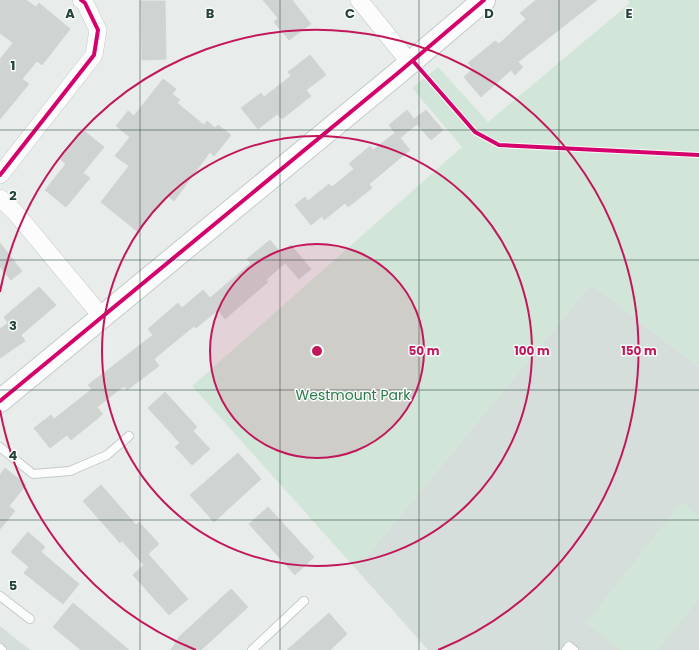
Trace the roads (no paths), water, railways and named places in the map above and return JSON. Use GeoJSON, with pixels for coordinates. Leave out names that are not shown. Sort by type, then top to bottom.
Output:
{"type":"FeatureCollection","features":[{"type":"Feature","properties":{"kind":"street"},"geometry":{"type":"LineString","coordinates":[[0,175],[94,55],[98,30],[85,3],[81,0]]}},
{"type":"Feature","properties":{"kind":"street"},"geometry":{"type":"LineString","coordinates":[[359,0],[410,62]]}},
{"type":"Feature","properties":{"kind":"street"},"geometry":{"type":"LineString","coordinates":[[0,401],[484,0]]}},
{"type":"Feature","properties":{"kind":"street"},"geometry":{"type":"LineString","coordinates":[[0,198],[15,212],[102,317]]}},
{"type":"Feature","properties":{"kind":"lane"},"geometry":{"type":"LineString","coordinates":[[0,447],[33,474],[70,471],[107,455],[129,436]]}},
{"type":"Feature","properties":{"kind":"lane"},"geometry":{"type":"LineString","coordinates":[[0,596],[30,619]]}},
{"type":"Feature","properties":{"kind":"lane"},"geometry":{"type":"LineString","coordinates":[[252,650],[304,601]]}},
{"type":"Feature","properties":{"kind":"lane"},"geometry":{"type":"LineString","coordinates":[[566,650],[569,646],[574,650]]}},
{"type":"Feature","properties":{"kind":"park label","name":"Westmount Park"},"geometry":{"type":"Point","coordinates":[353,395]}}]}
